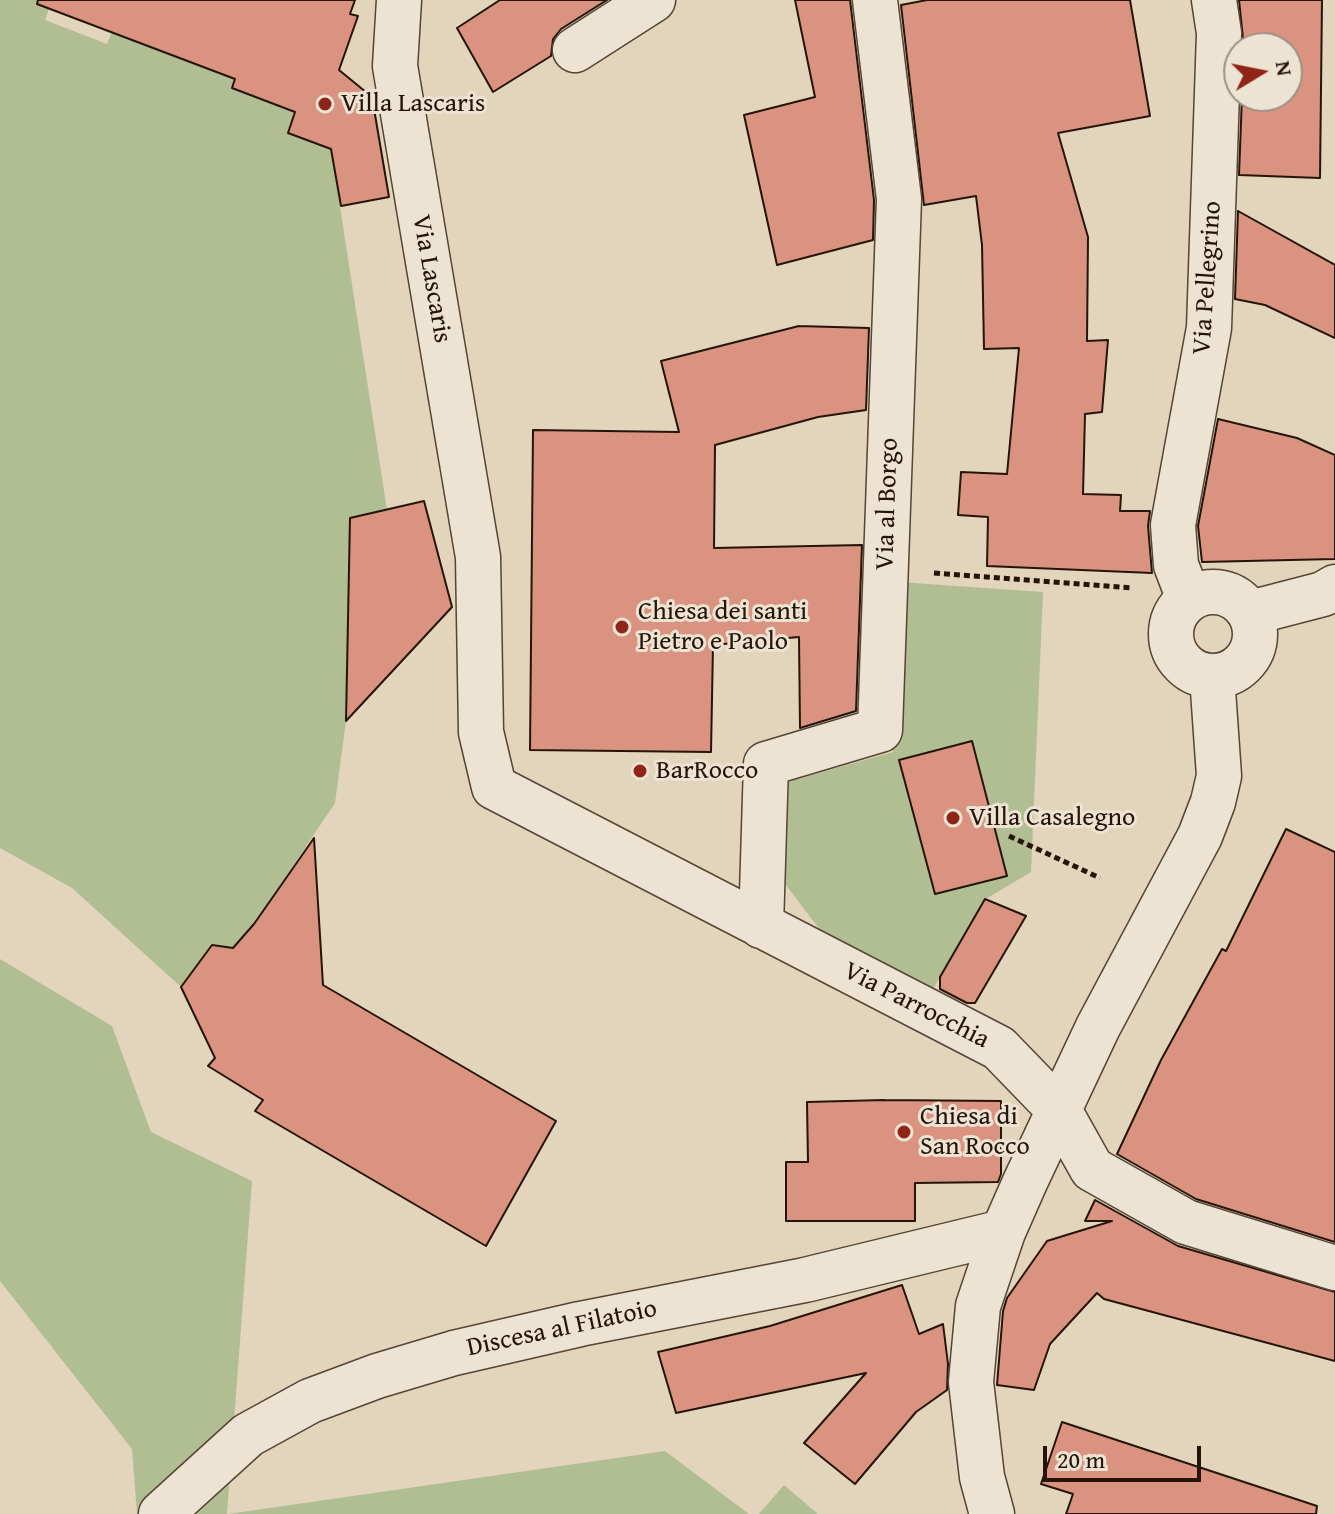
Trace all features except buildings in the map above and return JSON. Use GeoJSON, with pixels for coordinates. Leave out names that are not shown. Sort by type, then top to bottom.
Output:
{"type":"FeatureCollection","features":[{"type":"Feature","properties":{"kind":"street","name":"Via Lascaris"},"geometry":{"type":"LineString","coordinates":[[399,0],[395,66],[478,557],[481,732],[494,787],[761,926]]}},
{"type":"Feature","properties":{"kind":"street"},"geometry":{"type":"LineString","coordinates":[[575,50],[653,0]]}},
{"type":"Feature","properties":{"kind":"street","name":"Via al Borgo"},"geometry":{"type":"LineString","coordinates":[[761,926],[766,764],[880,730],[899,199],[875,0]]}},
{"type":"Feature","properties":{"kind":"street","name":"Via Pellegrino"},"geometry":{"type":"LineString","coordinates":[[1189,599],[1176,565],[1173,525],[1209,328],[1219,33],[1214,0]]}},
{"type":"Feature","properties":{"kind":"street"},"geometry":{"type":"LineString","coordinates":[[1250,613],[1323,594],[1335,587]]}},
{"type":"Feature","properties":{"kind":"street"},"geometry":{"type":"LineString","coordinates":[[1202,593],[1230,595],[1250,613],[1254,626],[1252,651],[1235,670],[1212,676],[1198,673],[1178,657],[1172,645],[1171,632],[1180,607],[1189,599],[1202,593]]}},
{"type":"Feature","properties":{"kind":"street"},"geometry":{"type":"LineString","coordinates":[[992,1514],[982,1477],[971,1382],[978,1306],[1003,1232],[1059,1110],[1098,1027],[1200,836],[1213,802],[1219,776],[1212,676]]}},
{"type":"Feature","properties":{"kind":"street","name":"Via Parrocchia"},"geometry":{"type":"LineString","coordinates":[[761,926],[999,1048],[1059,1110],[1092,1169],[1186,1222],[1335,1268]]}},
{"type":"Feature","properties":{"kind":"street","name":"Discesa al Filatoio"},"geometry":{"type":"LineString","coordinates":[[161,1514],[248,1435],[310,1401],[377,1376],[454,1353],[566,1327],[805,1280],[1003,1232]]}},
{"type":"Feature","properties":{"kind":"path"},"geometry":{"type":"LineString","coordinates":[[885,570],[1105,587]]}},
{"type":"Feature","properties":{"kind":"path"},"geometry":{"type":"LineString","coordinates":[[1009,836],[1100,878]]}},
{"type":"Feature","properties":{"kind":"green space"},"geometry":{"type":"Polygon","coordinates":[[[0,0],[52,0],[45,20],[107,44],[112,32],[235,79],[295,112],[288,133],[331,149],[387,510],[350,518],[346,721],[335,803],[254,924],[233,948],[212,946],[181,987],[72,888],[0,848],[0,0]]]}},
{"type":"Feature","properties":{"kind":"green space"},"geometry":{"type":"Polygon","coordinates":[[[899,582],[1043,592],[1031,872],[984,900],[932,991],[821,931],[782,880],[787,782],[893,752],[899,582]]]}},
{"type":"Feature","properties":{"kind":"green space"},"geometry":{"type":"Polygon","coordinates":[[[0,959],[112,1026],[151,1132],[252,1181],[227,1514],[137,1514],[132,1449],[0,1281],[0,959]]]}},
{"type":"Feature","properties":{"kind":"green space"},"geometry":{"type":"Polygon","coordinates":[[[665,1451],[749,1514],[228,1514],[665,1451]]]}},
{"type":"Feature","properties":{"kind":"green space"},"geometry":{"type":"Polygon","coordinates":[[[784,1485],[818,1514],[759,1514],[784,1485]]]}},
{"type":"Feature","properties":{"kind":"place","name":"Villa Lascaris"},"geometry":{"type":"Point","coordinates":[325,104]}},
{"type":"Feature","properties":{"kind":"place","name":"Chiesa dei santi Pietro e Paolo"},"geometry":{"type":"Point","coordinates":[622,627]}},
{"type":"Feature","properties":{"kind":"place","name":"BarRocco"},"geometry":{"type":"Point","coordinates":[640,771]}},
{"type":"Feature","properties":{"kind":"place","name":"Villa Casalegno"},"geometry":{"type":"Point","coordinates":[953,818]}},
{"type":"Feature","properties":{"kind":"place","name":"Chiesa di San Rocco"},"geometry":{"type":"Point","coordinates":[904,1132]}}]}
